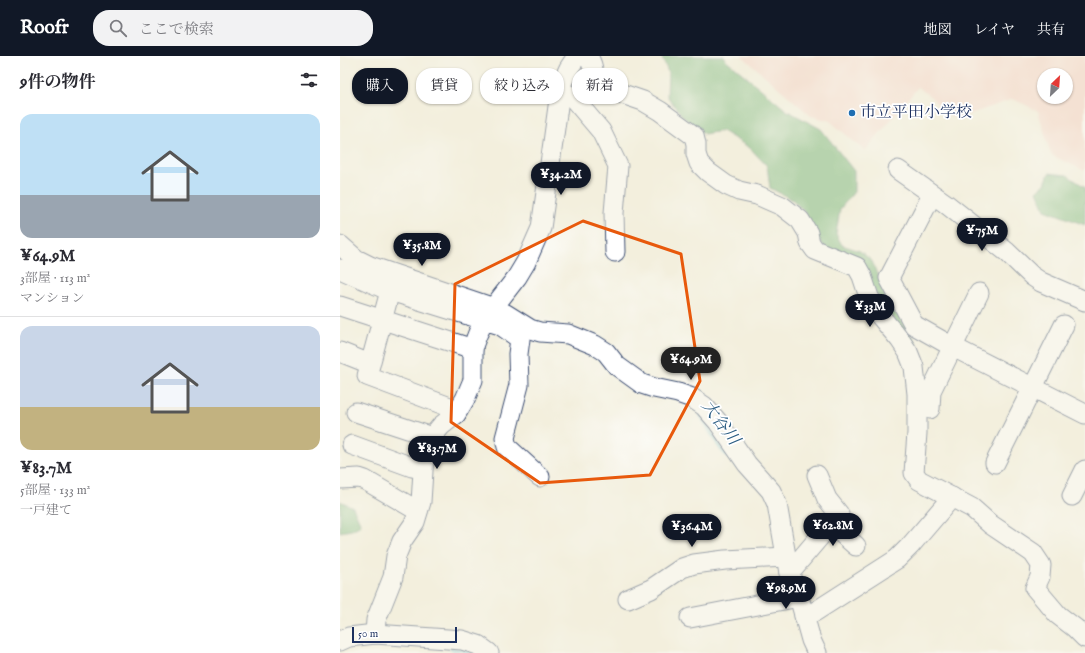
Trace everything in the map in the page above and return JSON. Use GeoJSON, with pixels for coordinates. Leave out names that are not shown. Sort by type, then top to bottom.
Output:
{"type":"FeatureCollection","features":[{"type":"Feature","properties":{"kind":"street"},"geometry":{"type":"LineString","coordinates":[[564,79],[577,56]]}},
{"type":"Feature","properties":{"kind":"street"},"geometry":{"type":"LineString","coordinates":[[586,56],[590,60],[595,77],[605,88],[643,100],[694,136],[696,154],[699,163],[708,172],[726,185],[739,191],[757,195],[782,206],[800,220],[808,233],[810,244],[815,250],[857,267],[862,276],[868,297],[880,316],[908,352],[914,367],[917,394],[917,445],[914,473],[919,480],[972,508],[990,524],[1033,553],[1041,565],[1040,577],[1035,588],[1058,615],[1085,638]]}},
{"type":"Feature","properties":{"kind":"street"},"geometry":{"type":"LineString","coordinates":[[564,93],[574,98],[601,131],[618,166],[614,213],[615,252]]}},
{"type":"Feature","properties":{"kind":"street"},"geometry":{"type":"LineString","coordinates":[[375,634],[376,620],[393,577],[396,556],[402,541],[415,522],[421,502],[424,456],[432,437],[441,426],[456,414],[465,399],[473,380],[473,349],[478,333],[489,314],[517,277],[526,262],[541,228],[558,104]]}},
{"type":"Feature","properties":{"kind":"street"},"geometry":{"type":"LineString","coordinates":[[898,170],[945,203],[1007,252],[1032,276],[1041,282],[1085,301]]}},
{"type":"Feature","properties":{"kind":"street"},"geometry":{"type":"LineString","coordinates":[[932,195],[890,278],[914,325],[953,347],[1085,414]]}},
{"type":"Feature","properties":{"kind":"street"},"geometry":{"type":"LineString","coordinates":[[340,245],[356,259],[370,266],[489,314],[500,325],[520,339],[518,354],[519,385],[505,438],[507,447],[540,477]]}},
{"type":"Feature","properties":{"kind":"street"},"geometry":{"type":"LineString","coordinates":[[340,269],[390,291],[489,314],[506,314],[530,329],[540,332],[568,334],[595,345],[606,352],[617,366],[642,384],[678,393],[692,398],[704,406],[718,422],[747,464],[771,491],[777,504],[782,561],[793,598],[804,616],[817,653]]}},
{"type":"Feature","properties":{"kind":"street"},"geometry":{"type":"LineString","coordinates":[[390,291],[367,376],[447,406],[456,414]]}},
{"type":"Feature","properties":{"kind":"street"},"geometry":{"type":"LineString","coordinates":[[930,409],[931,391],[979,293]]}},
{"type":"Feature","properties":{"kind":"street"},"geometry":{"type":"LineString","coordinates":[[340,306],[473,349]]}},
{"type":"Feature","properties":{"kind":"street"},"geometry":{"type":"LineString","coordinates":[[996,463],[1064,325]]}},
{"type":"Feature","properties":{"kind":"street"},"geometry":{"type":"LineString","coordinates":[[340,352],[370,364]]}},
{"type":"Feature","properties":{"kind":"street"},"geometry":{"type":"LineString","coordinates":[[356,412],[432,437]]}},
{"type":"Feature","properties":{"kind":"street"},"geometry":{"type":"LineString","coordinates":[[352,444],[422,470]]}},
{"type":"Feature","properties":{"kind":"street"},"geometry":{"type":"LineString","coordinates":[[1072,496],[1085,470]]}},
{"type":"Feature","properties":{"kind":"street"},"geometry":{"type":"LineString","coordinates":[[628,599],[651,589],[682,568],[694,564],[782,561],[831,524],[839,514],[827,499],[817,475]]}},
{"type":"Feature","properties":{"kind":"street"},"geometry":{"type":"LineString","coordinates":[[340,479],[359,478],[365,480],[418,511]]}},
{"type":"Feature","properties":{"kind":"street"},"geometry":{"type":"LineString","coordinates":[[804,616],[816,611],[897,559],[952,498]]}},
{"type":"Feature","properties":{"kind":"street"},"geometry":{"type":"LineString","coordinates":[[831,524],[856,546]]}},
{"type":"Feature","properties":{"kind":"street"},"geometry":{"type":"LineString","coordinates":[[690,618],[793,598]]}},
{"type":"Feature","properties":{"kind":"street"},"geometry":{"type":"LineString","coordinates":[[340,641],[349,637],[375,634],[462,640],[478,645],[489,653]]}},
{"type":"Feature","properties":{"kind":"highlighted area"},"geometry":{"type":"Polygon","coordinates":[[[583,221],[681,254],[700,381],[650,475],[540,483],[451,422],[455,284],[583,221]]]}},
{"type":"Feature","properties":{"kind":"shaded area","name":"市立平田小学校"},"geometry":{"type":"Polygon","coordinates":[[[742,56],[1085,56],[1085,171],[1051,155],[1038,111],[1013,99],[959,118],[947,115],[932,98],[918,87],[865,151],[830,121],[811,116],[742,56]]]}},
{"type":"Feature","properties":{"kind":"green space"},"geometry":{"type":"Polygon","coordinates":[[[661,56],[724,56],[725,59],[786,110],[821,129],[854,171],[854,192],[840,209],[836,234],[842,245],[860,251],[872,261],[886,298],[917,343],[915,352],[872,288],[824,247],[812,231],[806,214],[793,200],[770,188],[767,166],[750,148],[722,131],[704,134],[683,117],[667,96],[668,72],[661,56]]]}},
{"type":"Feature","properties":{"kind":"green space"},"geometry":{"type":"Polygon","coordinates":[[[1049,173],[1067,175],[1085,187],[1085,225],[1045,210],[1037,191],[1045,184],[1049,173]]]}},
{"type":"Feature","properties":{"kind":"green space"},"geometry":{"type":"Polygon","coordinates":[[[340,501],[353,507],[361,525],[352,530],[340,532],[340,501]]]}},
{"type":"Feature","properties":{"kind":"waterway","name":"大谷川"},"geometry":{"type":"LineString","coordinates":[[701,416],[721,449],[739,467]]}},
{"type":"Feature","properties":{"kind":"waterway"},"geometry":{"type":"LineString","coordinates":[[451,649],[463,650],[470,653]]}},
{"type":"Feature","properties":{"kind":"place","name":"市立平田小学校"},"geometry":{"type":"Point","coordinates":[852,113]}}]}
